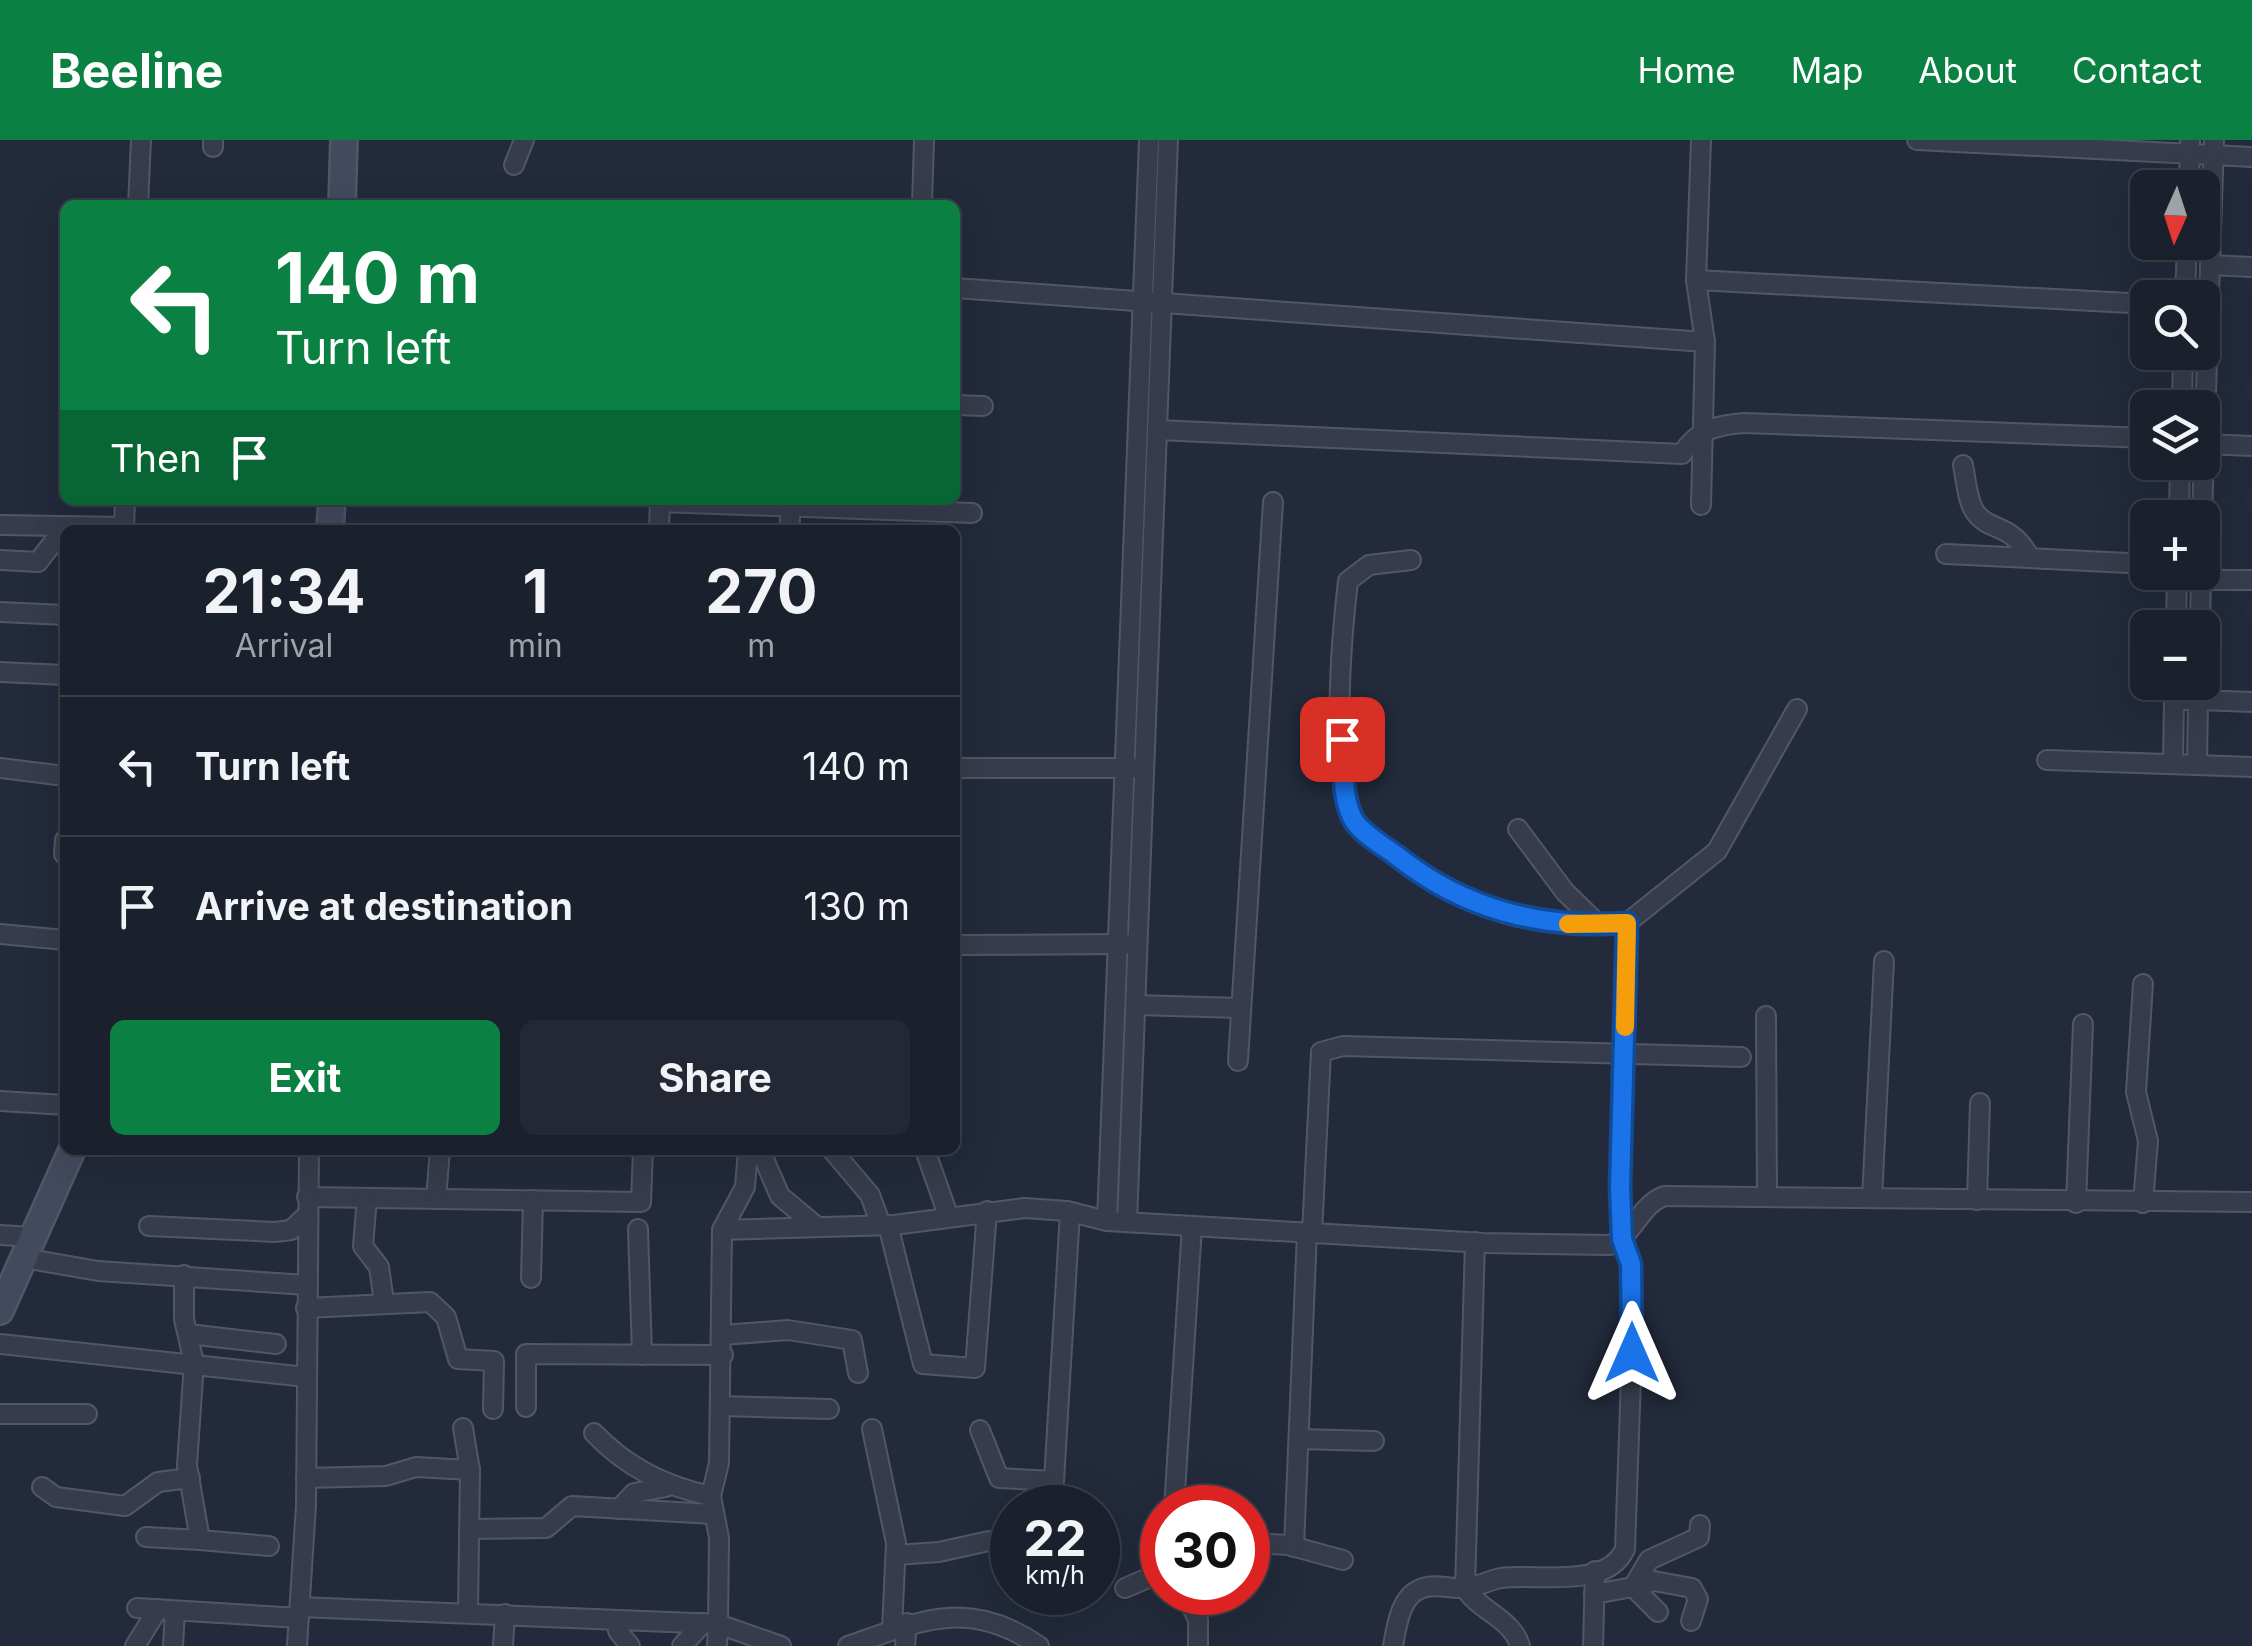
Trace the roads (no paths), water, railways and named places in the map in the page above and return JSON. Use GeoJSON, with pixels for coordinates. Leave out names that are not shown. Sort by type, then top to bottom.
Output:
{"type":"FeatureCollection","features":[{"type":"Feature","properties":{"kind":"street"},"geometry":{"type":"LineString","coordinates":[[138,200],[141,140]]}},
{"type":"Feature","properties":{"kind":"street"},"geometry":{"type":"LineString","coordinates":[[342,200],[344,140]]}},
{"type":"Feature","properties":{"kind":"street"},"geometry":{"type":"LineString","coordinates":[[514,165],[524,140]]}},
{"type":"Feature","properties":{"kind":"street"},"geometry":{"type":"LineString","coordinates":[[922,200],[924,140]]}},
{"type":"Feature","properties":{"kind":"street"},"geometry":{"type":"LineString","coordinates":[[1107,1221],[1149,140]]}},
{"type":"Feature","properties":{"kind":"street"},"geometry":{"type":"LineString","coordinates":[[1127,1222],[1168,140]]}},
{"type":"Feature","properties":{"kind":"street"},"geometry":{"type":"LineString","coordinates":[[1700,505],[1706,342],[1696,280],[1701,140]]}},
{"type":"Feature","properties":{"kind":"street"},"geometry":{"type":"LineString","coordinates":[[1917,140],[2213,148],[2252,157]]}},
{"type":"Feature","properties":{"kind":"street"},"geometry":{"type":"LineString","coordinates":[[2206,390],[2213,148]]}},
{"type":"Feature","properties":{"kind":"street"},"geometry":{"type":"LineString","coordinates":[[2210,265],[2252,268]]}},
{"type":"Feature","properties":{"kind":"street"},"geometry":{"type":"LineString","coordinates":[[1696,280],[2130,303]]}},
{"type":"Feature","properties":{"kind":"street"},"geometry":{"type":"LineString","coordinates":[[960,288],[1706,342]]}},
{"type":"Feature","properties":{"kind":"street"},"geometry":{"type":"LineString","coordinates":[[960,405],[984,406]]}},
{"type":"Feature","properties":{"kind":"street"},"geometry":{"type":"LineString","coordinates":[[1158,430],[1682,454],[1691,438],[1744,423],[2130,437]]}},
{"type":"Feature","properties":{"kind":"street"},"geometry":{"type":"LineString","coordinates":[[2220,445],[2252,446]]}},
{"type":"Feature","properties":{"kind":"street"},"geometry":{"type":"LineString","coordinates":[[1963,465],[1974,511],[1982,519],[2004,527],[2029,556]]}},
{"type":"Feature","properties":{"kind":"street"},"geometry":{"type":"LineString","coordinates":[[1238,1061],[1273,502]]}},
{"type":"Feature","properties":{"kind":"street"},"geometry":{"type":"LineString","coordinates":[[747,505],[972,513]]}},
{"type":"Feature","properties":{"kind":"street"},"geometry":{"type":"LineString","coordinates":[[790,507],[790,525]]}},
{"type":"Feature","properties":{"kind":"street"},"geometry":{"type":"LineString","coordinates":[[1982,519],[1984,556]]}},
{"type":"Feature","properties":{"kind":"street"},"geometry":{"type":"LineString","coordinates":[[0,525],[60,527]]}},
{"type":"Feature","properties":{"kind":"street"},"geometry":{"type":"LineString","coordinates":[[0,560],[38,562],[55,540],[60,540]]}},
{"type":"Feature","properties":{"kind":"street"},"geometry":{"type":"LineString","coordinates":[[1946,554],[2130,563]]}},
{"type":"Feature","properties":{"kind":"street"},"geometry":{"type":"LineString","coordinates":[[1411,560],[1390,559],[1369,565],[1348,581],[1341,684],[1346,788],[1354,821],[1417,874],[1468,902],[1557,923],[1627,923],[1717,851],[1796,709]]}},
{"type":"Feature","properties":{"kind":"street"},"geometry":{"type":"LineString","coordinates":[[2220,577],[2252,580]]}},
{"type":"Feature","properties":{"kind":"street"},"geometry":{"type":"LineString","coordinates":[[0,612],[60,615]]}},
{"type":"Feature","properties":{"kind":"street"},"geometry":{"type":"LineString","coordinates":[[0,672],[60,675]]}},
{"type":"Feature","properties":{"kind":"street"},"geometry":{"type":"LineString","coordinates":[[2220,696],[2252,702]]}},
{"type":"Feature","properties":{"kind":"street"},"geometry":{"type":"LineString","coordinates":[[2173,764],[2174,700]]}},
{"type":"Feature","properties":{"kind":"street"},"geometry":{"type":"LineString","coordinates":[[2197,765],[2198,700]]}},
{"type":"Feature","properties":{"kind":"street"},"geometry":{"type":"LineString","coordinates":[[2047,760],[2252,767]]}},
{"type":"Feature","properties":{"kind":"street"},"geometry":{"type":"LineString","coordinates":[[0,768],[60,775]]}},
{"type":"Feature","properties":{"kind":"street"},"geometry":{"type":"LineString","coordinates":[[960,768],[1145,768]]}},
{"type":"Feature","properties":{"kind":"street"},"geometry":{"type":"LineString","coordinates":[[1518,829],[1565,892],[1599,925]]}},
{"type":"Feature","properties":{"kind":"street"},"geometry":{"type":"LineString","coordinates":[[1393,1646],[1409,1597],[1433,1586],[1465,1588],[1504,1578],[1575,1577],[1621,1558],[1626,1538],[1633,1320],[1631,1264],[1622,1239],[1627,923]]}},
{"type":"Feature","properties":{"kind":"street"},"geometry":{"type":"LineString","coordinates":[[0,934],[60,940]]}},
{"type":"Feature","properties":{"kind":"street"},"geometry":{"type":"LineString","coordinates":[[960,945],[1138,944]]}},
{"type":"Feature","properties":{"kind":"street"},"geometry":{"type":"LineString","coordinates":[[1872,1198],[1884,961]]}},
{"type":"Feature","properties":{"kind":"street"},"geometry":{"type":"LineString","coordinates":[[2143,984],[2136,1092],[2148,1141],[2143,1202]]}},
{"type":"Feature","properties":{"kind":"street"},"geometry":{"type":"LineString","coordinates":[[1136,1005],[1240,1008]]}},
{"type":"Feature","properties":{"kind":"street"},"geometry":{"type":"LineString","coordinates":[[1766,1016],[1766,1197]]}},
{"type":"Feature","properties":{"kind":"street"},"geometry":{"type":"LineString","coordinates":[[2076,1203],[2083,1024]]}},
{"type":"Feature","properties":{"kind":"street"},"geometry":{"type":"LineString","coordinates":[[1294,1547],[1321,1052],[1342,1046],[1741,1057]]}},
{"type":"Feature","properties":{"kind":"street"},"geometry":{"type":"LineString","coordinates":[[0,1101],[60,1105]]}},
{"type":"Feature","properties":{"kind":"street"},"geometry":{"type":"LineString","coordinates":[[1977,1200],[1980,1103]]}},
{"type":"Feature","properties":{"kind":"street"},"geometry":{"type":"LineString","coordinates":[[0,1311],[70,1155]]}},
{"type":"Feature","properties":{"kind":"street"},"geometry":{"type":"LineString","coordinates":[[297,1646],[306,1478],[309,1155]]}},
{"type":"Feature","properties":{"kind":"street"},"geometry":{"type":"LineString","coordinates":[[436,1199],[440,1155]]}},
{"type":"Feature","properties":{"kind":"street"},"geometry":{"type":"LineString","coordinates":[[149,1226],[291,1230],[307,1206],[366,1198],[641,1202],[643,1155]]}},
{"type":"Feature","properties":{"kind":"street"},"geometry":{"type":"LineString","coordinates":[[716,1646],[710,1624],[719,1538],[712,1505],[720,1463],[722,1230],[736,1212],[747,1155]]}},
{"type":"Feature","properties":{"kind":"street"},"geometry":{"type":"LineString","coordinates":[[762,1155],[780,1196],[816,1226]]}},
{"type":"Feature","properties":{"kind":"street"},"geometry":{"type":"LineString","coordinates":[[836,1155],[870,1194],[884,1225],[924,1364],[975,1368],[987,1211]]}},
{"type":"Feature","properties":{"kind":"street"},"geometry":{"type":"LineString","coordinates":[[927,1155],[948,1216]]}},
{"type":"Feature","properties":{"kind":"street"},"geometry":{"type":"LineString","coordinates":[[722,1230],[884,1225],[987,1211],[1070,1212],[1107,1221],[1475,1242],[1610,1244],[1622,1239],[1650,1202],[1664,1196],[2252,1202]]}},
{"type":"Feature","properties":{"kind":"street"},"geometry":{"type":"LineString","coordinates":[[366,1198],[362,1246],[379,1267],[384,1302]]}},
{"type":"Feature","properties":{"kind":"street"},"geometry":{"type":"LineString","coordinates":[[531,1278],[533,1200]]}},
{"type":"Feature","properties":{"kind":"street"},"geometry":{"type":"LineString","coordinates":[[980,1430],[999,1478],[1054,1481],[1070,1212]]}},
{"type":"Feature","properties":{"kind":"street"},"geometry":{"type":"LineString","coordinates":[[1175,1485],[1192,1226]]}},
{"type":"Feature","properties":{"kind":"street"},"geometry":{"type":"LineString","coordinates":[[638,1229],[642,1354]]}},
{"type":"Feature","properties":{"kind":"street"},"geometry":{"type":"LineString","coordinates":[[0,1235],[98,1271],[306,1285]]}},
{"type":"Feature","properties":{"kind":"street"},"geometry":{"type":"LineString","coordinates":[[1475,1242],[1465,1588],[1473,1601],[1517,1636],[1520,1646]]}},
{"type":"Feature","properties":{"kind":"street"},"geometry":{"type":"LineString","coordinates":[[184,1275],[194,1363],[190,1478],[200,1540]]}},
{"type":"Feature","properties":{"kind":"street"},"geometry":{"type":"LineString","coordinates":[[306,1308],[430,1302],[446,1317],[458,1359],[494,1361],[494,1409]]}},
{"type":"Feature","properties":{"kind":"street"},"geometry":{"type":"LineString","coordinates":[[723,1335],[788,1330],[852,1340],[858,1373]]}},
{"type":"Feature","properties":{"kind":"street"},"geometry":{"type":"LineString","coordinates":[[188,1334],[276,1344]]}},
{"type":"Feature","properties":{"kind":"street"},"geometry":{"type":"LineString","coordinates":[[0,1344],[306,1377]]}},
{"type":"Feature","properties":{"kind":"street"},"geometry":{"type":"LineString","coordinates":[[526,1407],[526,1354],[723,1355]]}},
{"type":"Feature","properties":{"kind":"street"},"geometry":{"type":"LineString","coordinates":[[722,1406],[829,1409]]}},
{"type":"Feature","properties":{"kind":"street"},"geometry":{"type":"LineString","coordinates":[[0,1414],[87,1414]]}},
{"type":"Feature","properties":{"kind":"street"},"geometry":{"type":"LineString","coordinates":[[463,1428],[470,1470],[468,1612]]}},
{"type":"Feature","properties":{"kind":"street"},"geometry":{"type":"LineString","coordinates":[[872,1429],[896,1554],[899,1626],[905,1646]]}},
{"type":"Feature","properties":{"kind":"street"},"geometry":{"type":"LineString","coordinates":[[594,1433],[607,1448],[666,1487],[712,1505]]}},
{"type":"Feature","properties":{"kind":"street"},"geometry":{"type":"LineString","coordinates":[[1299,1439],[1374,1441]]}},
{"type":"Feature","properties":{"kind":"street"},"geometry":{"type":"LineString","coordinates":[[441,1468],[466,1448]]}},
{"type":"Feature","properties":{"kind":"street"},"geometry":{"type":"LineString","coordinates":[[306,1478],[386,1476],[416,1467],[470,1470]]}},
{"type":"Feature","properties":{"kind":"street"},"geometry":{"type":"LineString","coordinates":[[42,1487],[56,1497],[125,1506],[158,1482],[190,1478]]}},
{"type":"Feature","properties":{"kind":"street"},"geometry":{"type":"LineString","coordinates":[[619,1509],[634,1493],[666,1487]]}},
{"type":"Feature","properties":{"kind":"street"},"geometry":{"type":"LineString","coordinates":[[469,1529],[546,1528],[572,1506],[619,1509],[712,1505]]}},
{"type":"Feature","properties":{"kind":"street"},"geometry":{"type":"LineString","coordinates":[[1633,1587],[1649,1560],[1699,1537],[1700,1525]]}},
{"type":"Feature","properties":{"kind":"street"},"geometry":{"type":"LineString","coordinates":[[146,1536],[269,1546]]}},
{"type":"Feature","properties":{"kind":"street"},"geometry":{"type":"LineString","coordinates":[[896,1554],[940,1552],[989,1541]]}},
{"type":"Feature","properties":{"kind":"street"},"geometry":{"type":"LineString","coordinates":[[1270,1545],[1294,1547],[1343,1560]]}},
{"type":"Feature","properties":{"kind":"street"},"geometry":{"type":"LineString","coordinates":[[1592,1646],[1595,1571]]}},
{"type":"Feature","properties":{"kind":"street"},"geometry":{"type":"LineString","coordinates":[[1125,1588],[1140,1582]]}},
{"type":"Feature","properties":{"kind":"street"},"geometry":{"type":"LineString","coordinates":[[1594,1594],[1654,1582],[1692,1588],[1698,1599],[1690,1621]]}},
{"type":"Feature","properties":{"kind":"street"},"geometry":{"type":"LineString","coordinates":[[1633,1587],[1658,1612]]}},
{"type":"Feature","properties":{"kind":"street"},"geometry":{"type":"LineString","coordinates":[[137,1608],[468,1612],[710,1624],[781,1646]]}},
{"type":"Feature","properties":{"kind":"street"},"geometry":{"type":"LineString","coordinates":[[135,1646],[166,1610]]}},
{"type":"Feature","properties":{"kind":"street"},"geometry":{"type":"LineString","coordinates":[[166,1610],[173,1646]]}},
{"type":"Feature","properties":{"kind":"street"},"geometry":{"type":"LineString","coordinates":[[504,1646],[505,1614]]}},
{"type":"Feature","properties":{"kind":"street"},"geometry":{"type":"LineString","coordinates":[[1196,1615],[1198,1646]]}},
{"type":"Feature","properties":{"kind":"street"},"geometry":{"type":"LineString","coordinates":[[848,1646],[935,1616],[984,1620],[1038,1646]]}},
{"type":"Feature","properties":{"kind":"street"},"geometry":{"type":"LineString","coordinates":[[617,1620],[618,1631],[630,1646]]}},
{"type":"Feature","properties":{"kind":"street"},"geometry":{"type":"LineString","coordinates":[[682,1646],[710,1624]]}}]}
